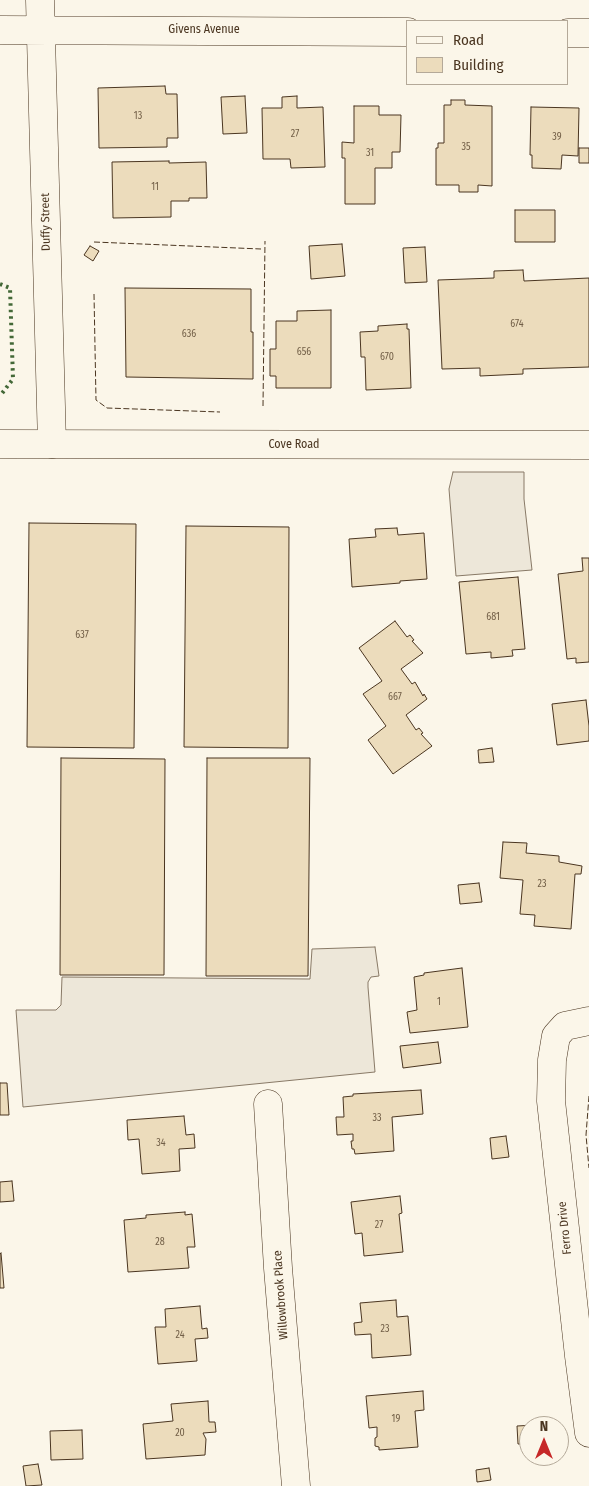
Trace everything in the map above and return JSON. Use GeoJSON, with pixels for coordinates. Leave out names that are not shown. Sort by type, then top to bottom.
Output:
{"type":"FeatureCollection","features":[{"type":"Feature","properties":{"kind":"street","name":"Duffy Street"},"geometry":{"type":"LineString","coordinates":[[40,0],[52,444]]}},
{"type":"Feature","properties":{"kind":"street","name":"Givens Avenue"},"geometry":{"type":"LineString","coordinates":[[0,30],[406,32]]}},
{"type":"Feature","properties":{"kind":"street"},"geometry":{"type":"LineString","coordinates":[[569,32],[589,33]]}},
{"type":"Feature","properties":{"kind":"street","name":"Cove Road"},"geometry":{"type":"LineString","coordinates":[[0,444],[589,445]]}},
{"type":"Feature","properties":{"kind":"street","name":"Ferro Drive"},"geometry":{"type":"LineString","coordinates":[[577,1023],[556,1036],[552,1060],[552,1101],[589,1433]]}},
{"type":"Feature","properties":{"kind":"street","name":"Willowbrook Place"},"geometry":{"type":"LineString","coordinates":[[268,1104],[278,1268],[296,1486]]}},
{"type":"Feature","properties":{"kind":"shaded area"},"geometry":{"type":"Polygon","coordinates":[[[453,472],[524,472],[524,499],[532,570],[456,576],[449,489],[453,472]]]}},
{"type":"Feature","properties":{"kind":"shaded area"},"geometry":{"type":"Polygon","coordinates":[[[375,947],[379,976],[371,977],[368,987],[375,1072],[23,1107],[16,1010],[56,1010],[61,1005],[62,977],[310,979],[312,949],[375,947]]]}},
{"type":"Feature","properties":{"kind":"building"},"geometry":{"type":"Polygon","coordinates":[[[165,86],[166,94],[177,94],[178,138],[167,138],[167,147],[99,148],[98,88],[165,86]]]}},
{"type":"Feature","properties":{"kind":"building"},"geometry":{"type":"Polygon","coordinates":[[[245,96],[247,133],[223,134],[221,97],[245,96]]]}},
{"type":"Feature","properties":{"kind":"building"},"geometry":{"type":"Polygon","coordinates":[[[297,96],[297,108],[323,107],[325,167],[291,168],[290,159],[263,159],[262,108],[282,108],[282,97],[297,96]]]}},
{"type":"Feature","properties":{"kind":"building"},"geometry":{"type":"Polygon","coordinates":[[[451,100],[465,100],[465,105],[492,106],[492,186],[478,185],[478,192],[459,192],[459,185],[436,185],[436,148],[438,148],[438,143],[444,143],[444,105],[451,105],[451,100]]]}},
{"type":"Feature","properties":{"kind":"building"},"geometry":{"type":"Polygon","coordinates":[[[354,106],[379,106],[379,115],[401,115],[400,152],[392,152],[392,168],[375,168],[375,204],[345,204],[345,158],[342,158],[342,142],[354,143],[354,106]]]}},
{"type":"Feature","properties":{"kind":"building"},"geometry":{"type":"Polygon","coordinates":[[[531,107],[579,108],[578,156],[562,155],[561,169],[532,168],[532,155],[530,155],[531,107]]]}},
{"type":"Feature","properties":{"kind":"building"},"geometry":{"type":"Polygon","coordinates":[[[579,148],[589,148],[589,163],[579,163],[579,148]]]}},
{"type":"Feature","properties":{"kind":"building"},"geometry":{"type":"Polygon","coordinates":[[[169,161],[169,163],[206,162],[207,198],[171,201],[171,217],[113,218],[112,162],[169,161]]]}},
{"type":"Feature","properties":{"kind":"building"},"geometry":{"type":"Polygon","coordinates":[[[515,210],[555,210],[555,242],[515,242],[515,210]]]}},
{"type":"Feature","properties":{"kind":"building"},"geometry":{"type":"Polygon","coordinates":[[[342,244],[345,276],[311,279],[309,246],[342,244]]]}},
{"type":"Feature","properties":{"kind":"building"},"geometry":{"type":"Polygon","coordinates":[[[90,246],[99,251],[93,261],[84,255],[90,246]]]}},
{"type":"Feature","properties":{"kind":"building"},"geometry":{"type":"Polygon","coordinates":[[[425,247],[427,282],[405,283],[403,248],[425,247]]]}},
{"type":"Feature","properties":{"kind":"building"},"geometry":{"type":"Polygon","coordinates":[[[523,270],[524,281],[589,278],[589,367],[523,369],[523,374],[480,376],[480,368],[442,369],[438,280],[494,278],[494,271],[523,270]]]}},
{"type":"Feature","properties":{"kind":"building"},"geometry":{"type":"Polygon","coordinates":[[[125,288],[251,289],[253,379],[126,377],[125,288]]]}},
{"type":"Feature","properties":{"kind":"building"},"geometry":{"type":"Polygon","coordinates":[[[331,310],[331,388],[276,388],[276,376],[270,376],[270,349],[276,349],[276,321],[297,321],[297,311],[331,310]]]}},
{"type":"Feature","properties":{"kind":"building"},"geometry":{"type":"Polygon","coordinates":[[[407,324],[407,329],[409,329],[411,388],[366,390],[365,357],[361,357],[360,332],[378,331],[378,326],[407,324]]]}},
{"type":"Feature","properties":{"kind":"building"},"geometry":{"type":"Polygon","coordinates":[[[29,523],[136,524],[134,748],[27,747],[29,523]]]}},
{"type":"Feature","properties":{"kind":"building"},"geometry":{"type":"Polygon","coordinates":[[[186,526],[289,527],[288,748],[184,747],[186,526]]]}},
{"type":"Feature","properties":{"kind":"building"},"geometry":{"type":"Polygon","coordinates":[[[397,528],[398,535],[424,533],[427,579],[352,587],[349,539],[376,537],[375,529],[397,528]]]}},
{"type":"Feature","properties":{"kind":"building"},"geometry":{"type":"Polygon","coordinates":[[[582,558],[589,558],[589,662],[576,663],[576,658],[567,659],[558,574],[583,571],[582,558]]]}},
{"type":"Feature","properties":{"kind":"building"},"geometry":{"type":"Polygon","coordinates":[[[518,577],[525,649],[512,650],[513,656],[491,658],[491,652],[466,654],[459,582],[518,577]]]}},
{"type":"Feature","properties":{"kind":"building"},"geometry":{"type":"Polygon","coordinates":[[[395,621],[407,637],[410,635],[414,640],[412,641],[423,653],[401,669],[412,684],[415,682],[423,696],[424,694],[427,699],[406,715],[416,730],[419,728],[423,733],[421,734],[432,746],[393,774],[368,740],[386,726],[363,694],[382,681],[359,648],[395,621]]]}},
{"type":"Feature","properties":{"kind":"building"},"geometry":{"type":"Polygon","coordinates":[[[586,700],[589,741],[557,745],[552,704],[586,700]]]}},
{"type":"Feature","properties":{"kind":"building"},"geometry":{"type":"Polygon","coordinates":[[[492,748],[494,762],[479,763],[478,750],[492,748]]]}},
{"type":"Feature","properties":{"kind":"building"},"geometry":{"type":"Polygon","coordinates":[[[61,758],[165,759],[164,975],[60,975],[61,758]]]}},
{"type":"Feature","properties":{"kind":"building"},"geometry":{"type":"Polygon","coordinates":[[[207,758],[310,758],[308,976],[206,976],[207,758]]]}},
{"type":"Feature","properties":{"kind":"building"},"geometry":{"type":"Polygon","coordinates":[[[503,842],[527,843],[526,853],[559,856],[559,862],[582,866],[581,874],[575,874],[571,929],[534,926],[535,915],[520,914],[523,880],[500,878],[503,842]]]}},
{"type":"Feature","properties":{"kind":"building"},"geometry":{"type":"Polygon","coordinates":[[[479,883],[482,902],[460,904],[458,885],[479,883]]]}},
{"type":"Feature","properties":{"kind":"building"},"geometry":{"type":"Polygon","coordinates":[[[462,968],[468,1027],[410,1033],[407,1012],[417,1010],[414,977],[424,975],[424,973],[462,968]]]}},
{"type":"Feature","properties":{"kind":"building"},"geometry":{"type":"Polygon","coordinates":[[[438,1042],[441,1063],[403,1068],[400,1046],[438,1042]]]}},
{"type":"Feature","properties":{"kind":"building"},"geometry":{"type":"Polygon","coordinates":[[[0,1083],[7,1083],[9,1115],[0,1115],[0,1083]]]}},
{"type":"Feature","properties":{"kind":"building"},"geometry":{"type":"Polygon","coordinates":[[[421,1090],[423,1114],[392,1117],[394,1151],[355,1154],[351,1141],[353,1141],[353,1134],[337,1135],[336,1117],[344,1117],[343,1097],[353,1096],[353,1094],[421,1090]]]}},
{"type":"Feature","properties":{"kind":"building"},"geometry":{"type":"Polygon","coordinates":[[[184,1116],[186,1135],[194,1134],[195,1148],[179,1149],[180,1171],[142,1174],[139,1139],[128,1140],[127,1120],[184,1116]]]}},
{"type":"Feature","properties":{"kind":"building"},"geometry":{"type":"Polygon","coordinates":[[[506,1136],[509,1157],[492,1159],[490,1138],[506,1136]]]}},
{"type":"Feature","properties":{"kind":"building"},"geometry":{"type":"Polygon","coordinates":[[[12,1181],[14,1201],[0,1202],[0,1182],[12,1181]]]}},
{"type":"Feature","properties":{"kind":"building"},"geometry":{"type":"Polygon","coordinates":[[[400,1196],[402,1213],[399,1214],[403,1252],[364,1256],[362,1233],[355,1234],[351,1202],[400,1196]]]}},
{"type":"Feature","properties":{"kind":"building"},"geometry":{"type":"Polygon","coordinates":[[[185,1212],[185,1215],[192,1214],[195,1247],[187,1247],[189,1268],[128,1272],[124,1220],[146,1218],[146,1215],[185,1212]]]}},
{"type":"Feature","properties":{"kind":"building"},"geometry":{"type":"Polygon","coordinates":[[[1,1253],[4,1288],[0,1288],[1,1253]]]}},
{"type":"Feature","properties":{"kind":"building"},"geometry":{"type":"Polygon","coordinates":[[[396,1300],[397,1317],[408,1316],[411,1355],[372,1358],[371,1334],[355,1335],[354,1323],[362,1322],[360,1303],[396,1300]]]}},
{"type":"Feature","properties":{"kind":"building"},"geometry":{"type":"Polygon","coordinates":[[[200,1306],[202,1329],[207,1328],[208,1338],[195,1339],[197,1361],[158,1364],[155,1327],[166,1327],[165,1309],[200,1306]]]}},
{"type":"Feature","properties":{"kind":"building"},"geometry":{"type":"Polygon","coordinates":[[[423,1391],[424,1410],[415,1411],[418,1447],[379,1450],[379,1447],[375,1446],[377,1427],[369,1428],[366,1396],[423,1391]]]}},
{"type":"Feature","properties":{"kind":"building"},"geometry":{"type":"Polygon","coordinates":[[[208,1401],[209,1422],[215,1422],[216,1432],[203,1433],[206,1439],[205,1455],[146,1459],[143,1424],[173,1421],[171,1404],[208,1401]]]}},
{"type":"Feature","properties":{"kind":"building"},"geometry":{"type":"Polygon","coordinates":[[[517,1426],[519,1426],[519,1444],[518,1444],[517,1426]]]}},
{"type":"Feature","properties":{"kind":"building"},"geometry":{"type":"Polygon","coordinates":[[[82,1430],[83,1459],[51,1460],[50,1431],[82,1430]]]}},
{"type":"Feature","properties":{"kind":"building"},"geometry":{"type":"Polygon","coordinates":[[[38,1464],[42,1485],[26,1486],[23,1466],[38,1464]]]}},
{"type":"Feature","properties":{"kind":"building"},"geometry":{"type":"Polygon","coordinates":[[[489,1468],[491,1480],[477,1482],[476,1470],[489,1468]]]}},
{"type":"Feature","properties":{"kind":"hedge"},"geometry":{"type":"LineString","coordinates":[[0,284],[10,288],[13,379],[0,396]]}},
{"type":"Feature","properties":{"kind":"fence"},"geometry":{"type":"LineString","coordinates":[[263,406],[265,241]]}},
{"type":"Feature","properties":{"kind":"fence"},"geometry":{"type":"LineString","coordinates":[[94,242],[261,249]]}},
{"type":"Feature","properties":{"kind":"fence"},"geometry":{"type":"LineString","coordinates":[[94,294],[96,400],[107,408],[220,412]]}},
{"type":"Feature","properties":{"kind":"fence"},"geometry":{"type":"LineString","coordinates":[[589,1096],[586,1135],[589,1168]]}}]}
